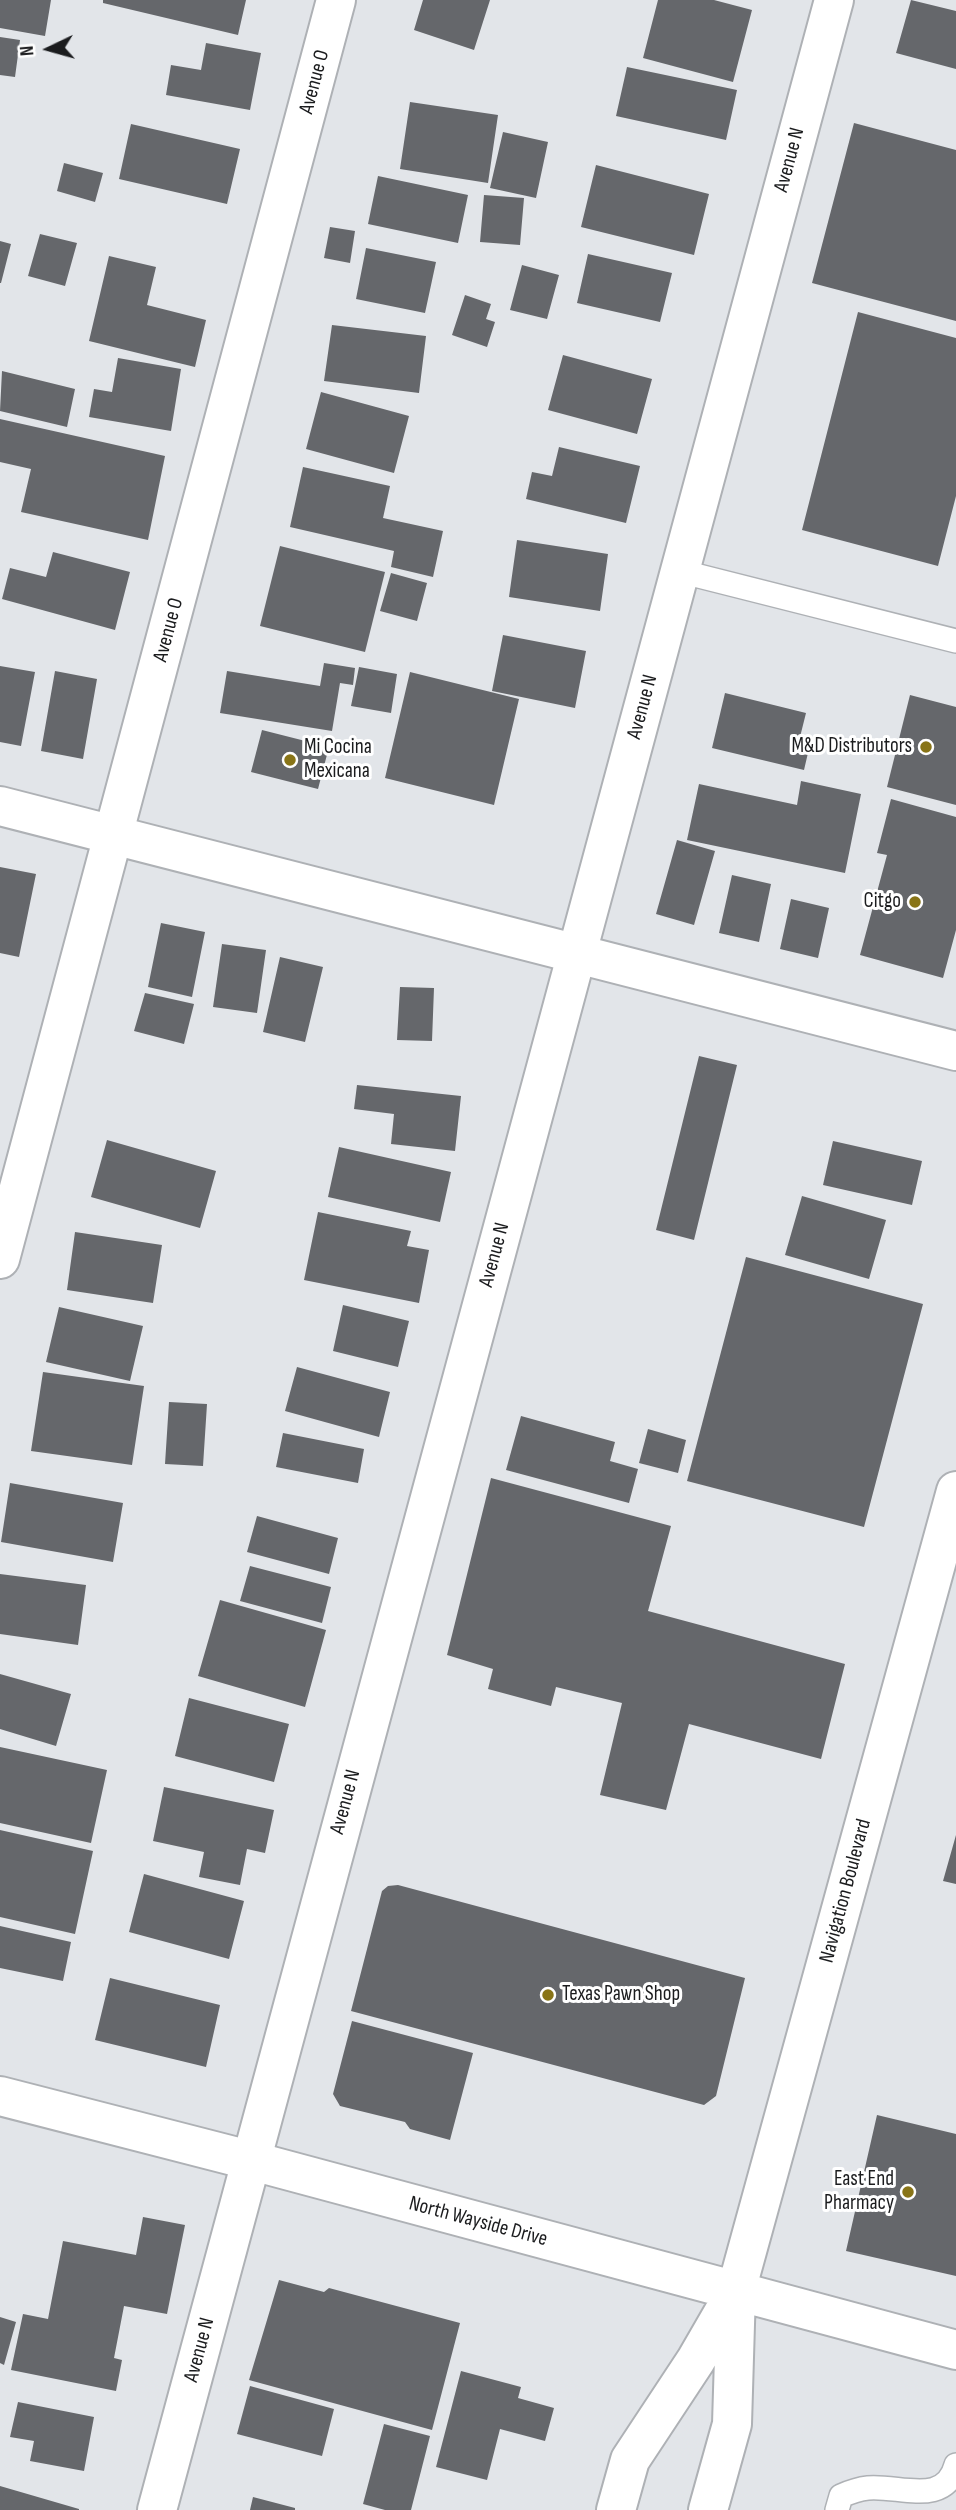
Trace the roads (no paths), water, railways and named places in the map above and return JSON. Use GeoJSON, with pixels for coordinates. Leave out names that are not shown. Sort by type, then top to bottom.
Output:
{"type":"FeatureCollection","features":[{"type":"Feature","properties":{"kind":"street","name":"Avenue O"},"geometry":{"type":"LineString","coordinates":[[0,1259],[336,0]]}},
{"type":"Feature","properties":{"kind":"street","name":"Avenue N"},"geometry":{"type":"LineString","coordinates":[[157,2510],[249,2160],[834,0]]}},
{"type":"Feature","properties":{"kind":"street"},"geometry":{"type":"LineString","coordinates":[[0,806],[956,1051]]}},
{"type":"Feature","properties":{"kind":"street","name":"Navigation Boulevard"},"geometry":{"type":"LineString","coordinates":[[708,2510],[732,2424],[736,2291],[956,1491]]}},
{"type":"Feature","properties":{"kind":"street","name":"North Wayside Drive"},"geometry":{"type":"LineString","coordinates":[[0,2096],[956,2350]]}},
{"type":"Feature","properties":{"kind":"street","name":"Navigation Boulevard"},"geometry":{"type":"LineString","coordinates":[[616,2510],[629,2460],[696,2360],[736,2291]]}},
{"type":"Feature","properties":{"kind":"lane"},"geometry":{"type":"LineString","coordinates":[[679,571],[956,641]]}},
{"type":"Feature","properties":{"kind":"lane"},"geometry":{"type":"LineString","coordinates":[[837,2510],[841,2496],[855,2490],[870,2488],[931,2492],[943,2488],[955,2471]]}},
{"type":"Feature","properties":{"kind":"place","name":"M&D Distributors"},"geometry":{"type":"Point","coordinates":[926,747]}},
{"type":"Feature","properties":{"kind":"place","name":"Mi Cocina Mexicana"},"geometry":{"type":"Point","coordinates":[290,760]}},
{"type":"Feature","properties":{"kind":"place","name":"Citgo"},"geometry":{"type":"Point","coordinates":[915,902]}},
{"type":"Feature","properties":{"kind":"place","name":"Texas Pawn Shop"},"geometry":{"type":"Point","coordinates":[548,1995]}},
{"type":"Feature","properties":{"kind":"place","name":"East End Pharmacy"},"geometry":{"type":"Point","coordinates":[908,2192]}}]}
